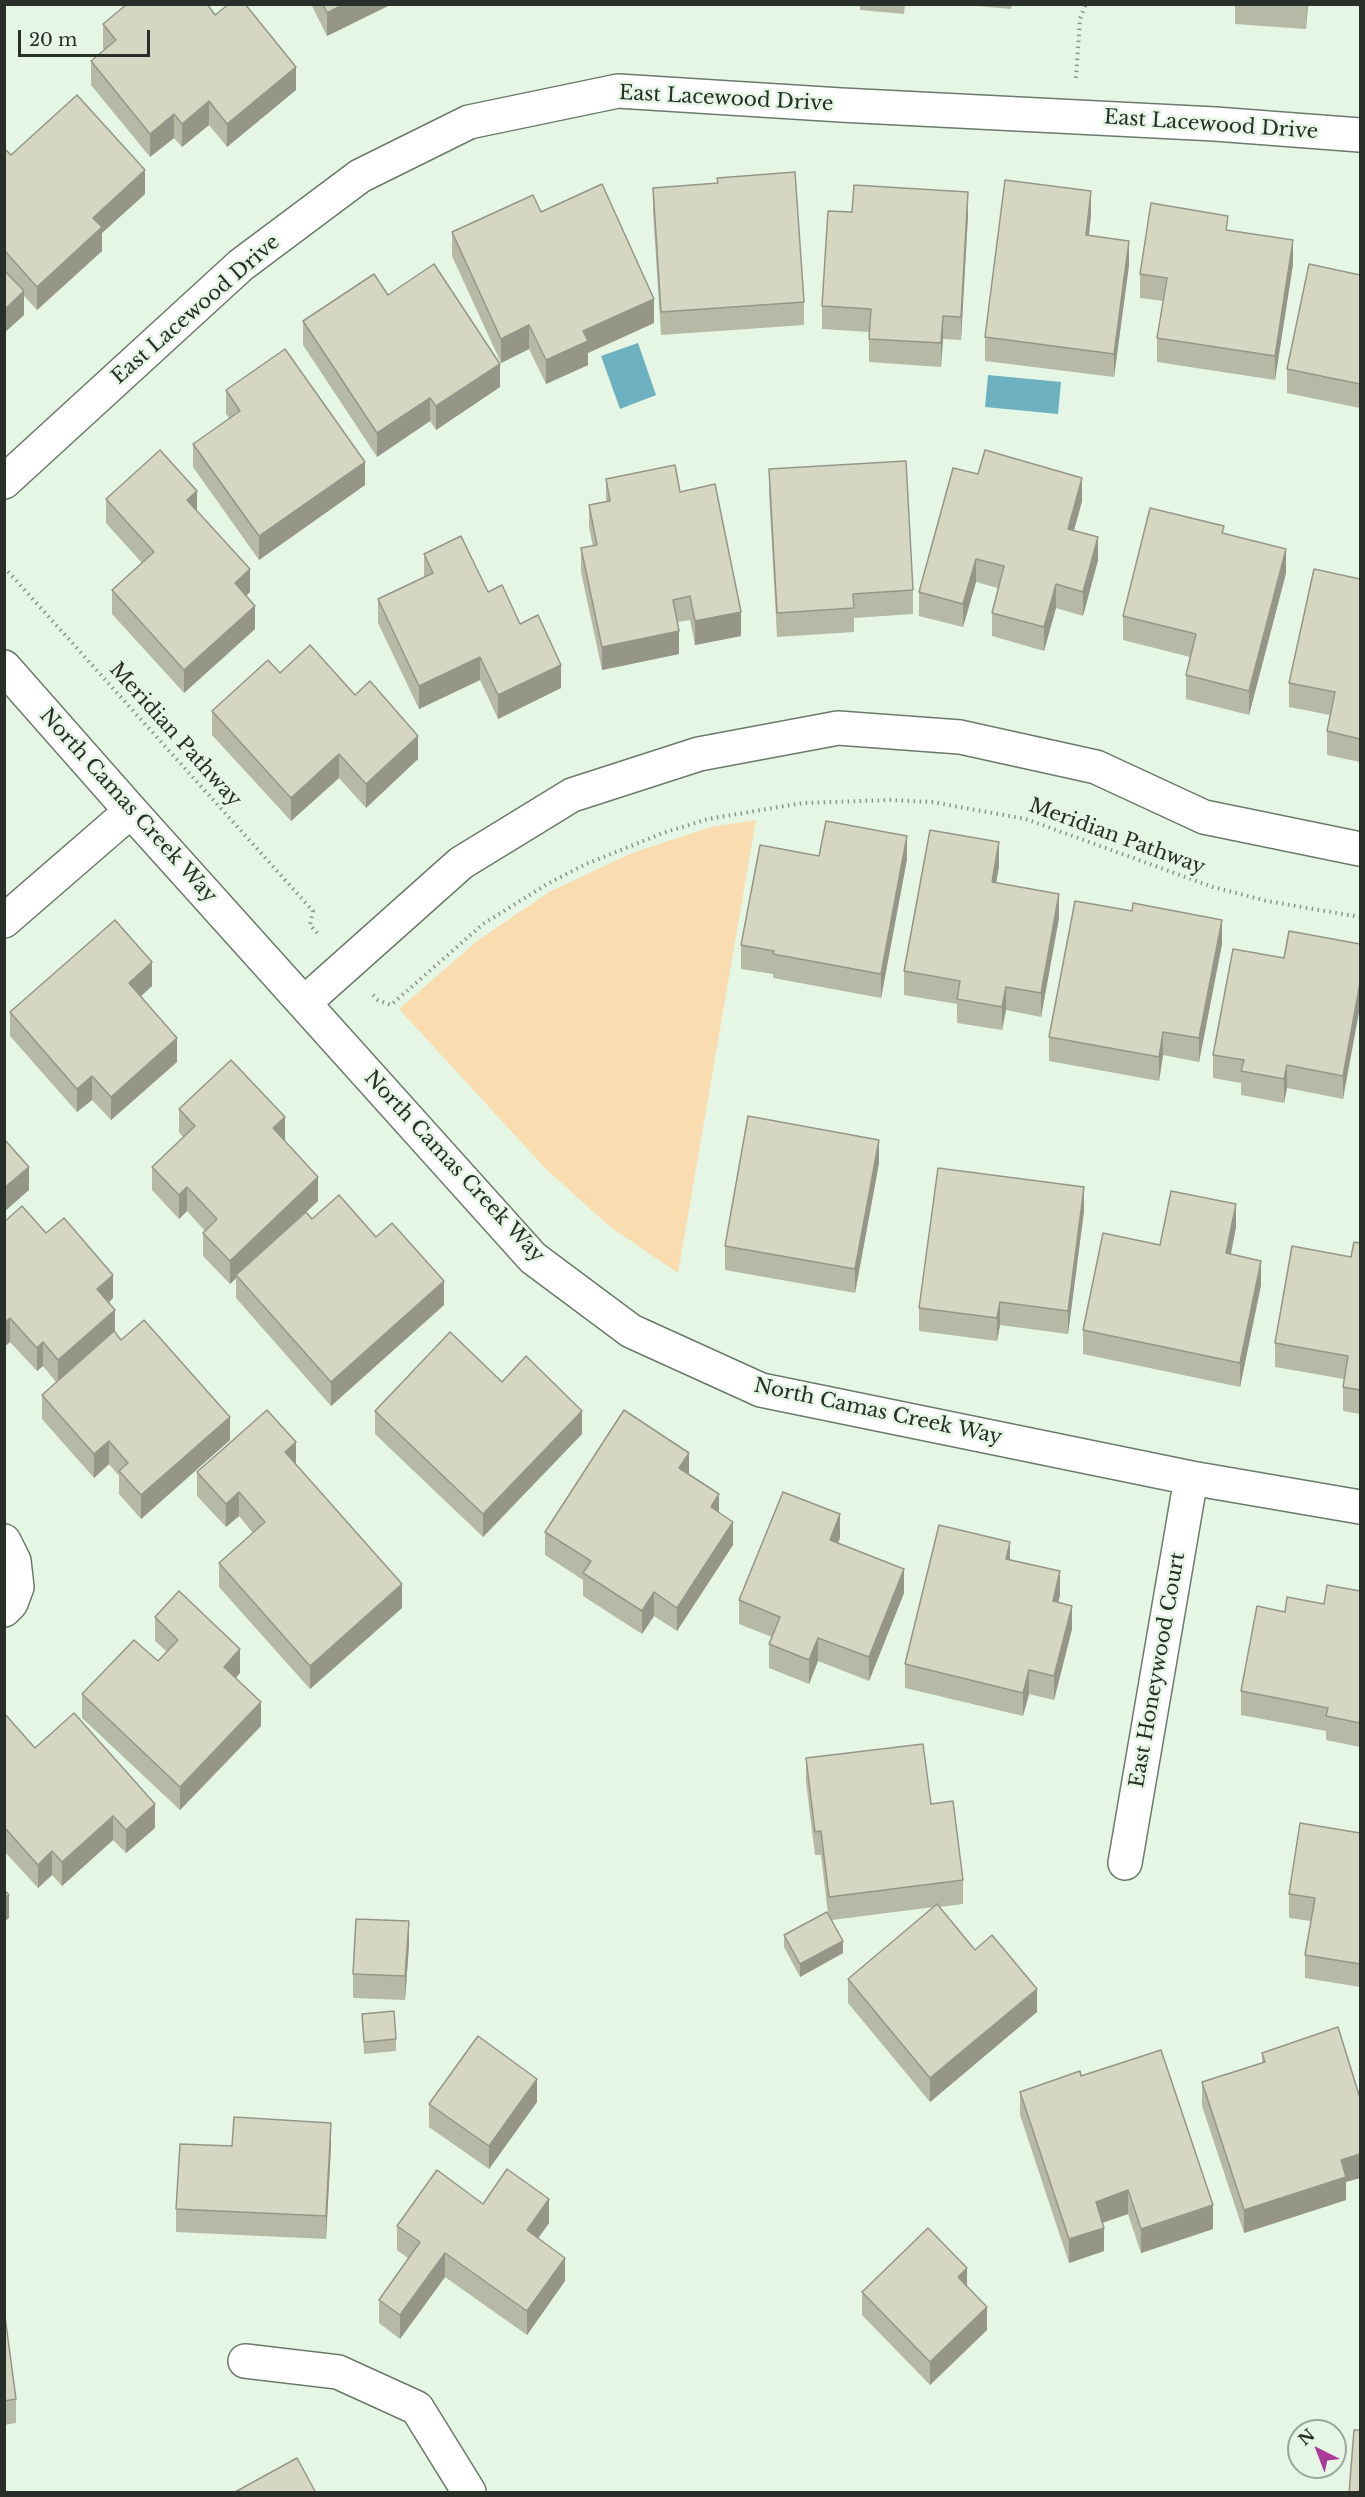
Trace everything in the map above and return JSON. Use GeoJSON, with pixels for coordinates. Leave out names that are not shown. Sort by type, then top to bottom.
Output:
{"type":"FeatureCollection","features":[{"type":"Feature","properties":{"kind":"street","name":"East Lacewood Drive"},"geometry":{"type":"LineString","coordinates":[[4,482],[241,265],[360,176],[469,122],[618,91],[1215,124],[1360,135]]}},
{"type":"Feature","properties":{"kind":"street","name":"North Camas Creek Way"},"geometry":{"type":"LineString","coordinates":[[4,667],[533,1258],[631,1331],[761,1390],[1191,1478],[1360,1507]]}},
{"type":"Feature","properties":{"kind":"street"},"geometry":{"type":"LineString","coordinates":[[304,1003],[461,862],[572,795],[699,754],[838,728],[960,737],[1096,767],[1204,817],[1360,849]]}},
{"type":"Feature","properties":{"kind":"street"},"geometry":{"type":"LineString","coordinates":[[4,921],[131,811]]}},
{"type":"Feature","properties":{"kind":"street","name":"East Honeywood Court"},"geometry":{"type":"LineString","coordinates":[[1125,1863],[1191,1478]]}},
{"type":"Feature","properties":{"kind":"street"},"geometry":{"type":"LineString","coordinates":[[4,1541],[15,1561],[11,1599]]}},
{"type":"Feature","properties":{"kind":"street"},"geometry":{"type":"LineString","coordinates":[[245,2361],[338,2372],[417,2408],[469,2493]]}},
{"type":"Feature","properties":{"kind":"path"},"geometry":{"type":"LineString","coordinates":[[1076,83],[1080,19],[1086,4]]}},
{"type":"Feature","properties":{"kind":"path","name":"Meridian Pathway"},"geometry":{"type":"LineString","coordinates":[[4,567],[313,911],[310,925]]}},
{"type":"Feature","properties":{"kind":"path","name":"Meridian Pathway"},"geometry":{"type":"LineString","coordinates":[[378,1000],[391,1005],[483,924],[549,883],[586,864],[663,833],[708,819],[803,803],[878,800],[932,802],[1026,819],[1213,887],[1267,901],[1360,917]]}},
{"type":"Feature","properties":{"kind":"shaded area"},"geometry":{"type":"Polygon","coordinates":[[[756,820],[678,1273],[609,1226],[545,1168],[399,1009],[477,941],[549,892],[632,853],[711,827],[756,820]]]}},
{"type":"Feature","properties":{"kind":"water"},"geometry":{"type":"Polygon","coordinates":[[[638,343],[656,395],[620,409],[601,356],[638,343]]]}},
{"type":"Feature","properties":{"kind":"water"},"geometry":{"type":"Polygon","coordinates":[[[988,375],[1061,382],[1058,414],[985,407],[988,375]]]}},
{"type":"Feature","properties":{"kind":"building"},"geometry":{"type":"Polygon","coordinates":[[[127,4],[207,4],[215,15],[229,4],[245,4],[296,67],[227,124],[209,101],[182,124],[174,114],[150,134],[91,61],[116,40],[103,24],[127,4]]]}},
{"type":"Feature","properties":{"kind":"building"},"geometry":{"type":"Polygon","coordinates":[[[323,4],[344,4],[327,13],[323,4]]]}},
{"type":"Feature","properties":{"kind":"building"},"geometry":{"type":"Polygon","coordinates":[[[77,95],[145,170],[93,218],[102,227],[37,287],[4,250],[4,148],[11,155],[77,95]]]}},
{"type":"Feature","properties":{"kind":"building"},"geometry":{"type":"Polygon","coordinates":[[[795,172],[804,302],[661,312],[653,188],[718,183],[717,178],[795,172]]]}},
{"type":"Feature","properties":{"kind":"building"},"geometry":{"type":"Polygon","coordinates":[[[1005,180],[1091,191],[1086,235],[1129,241],[1114,354],[985,337],[1005,180]]]}},
{"type":"Feature","properties":{"kind":"building"},"geometry":{"type":"Polygon","coordinates":[[[602,184],[654,299],[583,331],[588,341],[546,360],[529,325],[501,339],[452,232],[533,195],[541,212],[602,184]]]}},
{"type":"Feature","properties":{"kind":"building"},"geometry":{"type":"Polygon","coordinates":[[[854,185],[968,192],[961,317],[943,316],[941,343],[869,339],[871,309],[822,306],[828,211],[852,212],[854,185]]]}},
{"type":"Feature","properties":{"kind":"building"},"geometry":{"type":"Polygon","coordinates":[[[1151,203],[1228,216],[1226,230],[1293,240],[1275,356],[1157,338],[1167,278],[1140,274],[1151,203]]]}},
{"type":"Feature","properties":{"kind":"building"},"geometry":{"type":"Polygon","coordinates":[[[434,264],[500,364],[436,406],[430,398],[377,433],[303,321],[374,274],[388,295],[434,264]]]}},
{"type":"Feature","properties":{"kind":"building"},"geometry":{"type":"Polygon","coordinates":[[[1309,264],[1360,275],[1360,384],[1287,369],[1309,264]]]}},
{"type":"Feature","properties":{"kind":"building"},"geometry":{"type":"Polygon","coordinates":[[[4,270],[24,291],[4,310],[4,270]]]}},
{"type":"Feature","properties":{"kind":"building"},"geometry":{"type":"Polygon","coordinates":[[[285,349],[365,462],[259,536],[193,444],[240,411],[226,390],[285,349]]]}},
{"type":"Feature","properties":{"kind":"building"},"geometry":{"type":"Polygon","coordinates":[[[160,450],[197,491],[187,500],[250,569],[235,583],[255,606],[184,670],[112,590],[154,552],[106,499],[160,450]]]}},
{"type":"Feature","properties":{"kind":"building"},"geometry":{"type":"Polygon","coordinates":[[[985,450],[1082,478],[1068,529],[1098,537],[1083,592],[1056,584],[1044,627],[992,613],[1004,566],[976,559],[963,604],[919,592],[953,468],[978,474],[985,450]]]}},
{"type":"Feature","properties":{"kind":"building"},"geometry":{"type":"Polygon","coordinates":[[[906,461],[913,590],[853,594],[854,608],[777,613],[769,469],[906,461]]]}},
{"type":"Feature","properties":{"kind":"building"},"geometry":{"type":"Polygon","coordinates":[[[675,465],[680,492],[715,484],[741,612],[695,621],[690,596],[673,600],[679,631],[602,647],[581,548],[597,545],[589,505],[610,501],[606,479],[675,465]]]}},
{"type":"Feature","properties":{"kind":"building"},"geometry":{"type":"Polygon","coordinates":[[[1150,508],[1224,526],[1222,533],[1286,549],[1249,691],[1186,675],[1196,634],[1123,616],[1150,508]]]}},
{"type":"Feature","properties":{"kind":"building"},"geometry":{"type":"Polygon","coordinates":[[[461,536],[488,592],[502,585],[520,624],[538,615],[561,665],[498,695],[480,657],[419,686],[378,599],[433,573],[424,554],[461,536]]]}},
{"type":"Feature","properties":{"kind":"building"},"geometry":{"type":"Polygon","coordinates":[[[1314,569],[1360,579],[1360,739],[1327,731],[1335,692],[1289,683],[1314,569]]]}},
{"type":"Feature","properties":{"kind":"building"},"geometry":{"type":"Polygon","coordinates":[[[310,645],[355,695],[370,681],[418,736],[366,784],[339,754],[291,798],[212,711],[268,660],[280,673],[310,645]]]}},
{"type":"Feature","properties":{"kind":"building"},"geometry":{"type":"Polygon","coordinates":[[[826,821],[907,836],[881,974],[773,954],[774,951],[741,945],[760,845],[819,856],[826,821]]]}},
{"type":"Feature","properties":{"kind":"building"},"geometry":{"type":"Polygon","coordinates":[[[930,830],[999,842],[992,882],[1059,894],[1041,993],[1006,987],[1002,1007],[957,999],[960,981],[904,971],[930,830]]]}},
{"type":"Feature","properties":{"kind":"building"},"geometry":{"type":"Polygon","coordinates":[[[1075,901],[1132,911],[1133,903],[1222,920],[1199,1038],[1163,1032],[1159,1057],[1049,1037],[1075,901]]]}},
{"type":"Feature","properties":{"kind":"building"},"geometry":{"type":"Polygon","coordinates":[[[115,920],[152,962],[129,983],[177,1038],[111,1097],[92,1076],[77,1089],[10,1012],[115,920]]]}},
{"type":"Feature","properties":{"kind":"building"},"geometry":{"type":"Polygon","coordinates":[[[1289,931],[1360,944],[1360,983],[1343,1076],[1287,1065],[1284,1079],[1241,1071],[1244,1060],[1213,1055],[1233,949],[1284,958],[1289,931]]]}},
{"type":"Feature","properties":{"kind":"building"},"geometry":{"type":"Polygon","coordinates":[[[231,1060],[285,1117],[273,1128],[318,1177],[230,1261],[203,1233],[217,1219],[187,1187],[179,1195],[152,1167],[195,1126],[179,1109],[231,1060]]]}},
{"type":"Feature","properties":{"kind":"building"},"geometry":{"type":"Polygon","coordinates":[[[748,1116],[879,1140],[855,1269],[725,1246],[748,1116]]]}},
{"type":"Feature","properties":{"kind":"building"},"geometry":{"type":"Polygon","coordinates":[[[4,1139],[29,1167],[4,1188],[4,1139]]]}},
{"type":"Feature","properties":{"kind":"building"},"geometry":{"type":"Polygon","coordinates":[[[938,1168],[1084,1187],[1068,1311],[1000,1302],[997,1318],[919,1308],[938,1168]]]}},
{"type":"Feature","properties":{"kind":"building"},"geometry":{"type":"Polygon","coordinates":[[[1171,1191],[1236,1204],[1226,1253],[1261,1261],[1240,1363],[1083,1330],[1103,1233],[1160,1245],[1171,1191]]]}},
{"type":"Feature","properties":{"kind":"building"},"geometry":{"type":"Polygon","coordinates":[[[339,1195],[376,1237],[392,1223],[444,1281],[331,1382],[236,1275],[306,1212],[312,1219],[339,1195]]]}},
{"type":"Feature","properties":{"kind":"building"},"geometry":{"type":"Polygon","coordinates":[[[22,1206],[46,1233],[64,1218],[113,1275],[97,1289],[115,1310],[58,1360],[43,1342],[37,1348],[10,1318],[4,1323],[4,1222],[22,1206]]]}},
{"type":"Feature","properties":{"kind":"building"},"geometry":{"type":"Polygon","coordinates":[[[1354,1242],[1360,1243],[1360,1390],[1343,1387],[1348,1356],[1275,1343],[1292,1246],[1351,1257],[1354,1242]]]}},
{"type":"Feature","properties":{"kind":"building"},"geometry":{"type":"Polygon","coordinates":[[[144,1320],[230,1417],[141,1495],[119,1471],[128,1463],[109,1441],[94,1454],[42,1395],[114,1331],[121,1340],[144,1320]]]}},
{"type":"Feature","properties":{"kind":"building"},"geometry":{"type":"Polygon","coordinates":[[[450,1332],[502,1382],[526,1356],[582,1411],[483,1514],[375,1411],[450,1332]]]}},
{"type":"Feature","properties":{"kind":"building"},"geometry":{"type":"Polygon","coordinates":[[[267,1410],[296,1442],[285,1452],[402,1584],[310,1666],[219,1563],[265,1522],[239,1492],[226,1504],[197,1472],[267,1410]]]}},
{"type":"Feature","properties":{"kind":"building"},"geometry":{"type":"Polygon","coordinates":[[[624,1410],[689,1453],[679,1468],[719,1494],[711,1507],[733,1522],[677,1608],[654,1592],[642,1611],[583,1573],[591,1561],[545,1532],[624,1410]]]}},
{"type":"Feature","properties":{"kind":"building"},"geometry":{"type":"Polygon","coordinates":[[[783,1492],[840,1514],[830,1540],[904,1569],[869,1657],[818,1638],[809,1660],[769,1644],[780,1617],[739,1600],[783,1492]]]}},
{"type":"Feature","properties":{"kind":"building"},"geometry":{"type":"Polygon","coordinates":[[[939,1525],[1010,1542],[1006,1559],[1060,1571],[1053,1601],[1072,1606],[1054,1676],[1029,1670],[1023,1693],[905,1664],[939,1525]]]}},
{"type":"Feature","properties":{"kind":"building"},"geometry":{"type":"Polygon","coordinates":[[[1327,1585],[1360,1591],[1360,1723],[1326,1716],[1328,1708],[1241,1691],[1257,1606],[1285,1612],[1287,1597],[1324,1604],[1327,1585]]]}},
{"type":"Feature","properties":{"kind":"building"},"geometry":{"type":"Polygon","coordinates":[[[179,1591],[240,1649],[224,1667],[261,1702],[180,1787],[82,1694],[134,1640],[158,1661],[178,1640],[155,1617],[179,1591]]]}},
{"type":"Feature","properties":{"kind":"building"},"geometry":{"type":"Polygon","coordinates":[[[4,1713],[35,1748],[74,1713],[155,1804],[126,1830],[113,1816],[62,1862],[52,1851],[38,1865],[4,1827],[4,1713]]]}},
{"type":"Feature","properties":{"kind":"building"},"geometry":{"type":"Polygon","coordinates":[[[923,1744],[931,1804],[953,1801],[963,1880],[829,1897],[821,1831],[815,1832],[806,1758],[923,1744]]]}},
{"type":"Feature","properties":{"kind":"building"},"geometry":{"type":"Polygon","coordinates":[[[1300,1823],[1360,1833],[1360,1964],[1305,1955],[1315,1898],[1289,1894],[1300,1823]]]}},
{"type":"Feature","properties":{"kind":"building"},"geometry":{"type":"Polygon","coordinates":[[[937,1904],[975,1950],[992,1935],[1037,1989],[930,2078],[848,1979],[937,1904]]]}},
{"type":"Feature","properties":{"kind":"building"},"geometry":{"type":"Polygon","coordinates":[[[827,1912],[843,1941],[800,1964],[784,1935],[827,1912]]]}},
{"type":"Feature","properties":{"kind":"building"},"geometry":{"type":"Polygon","coordinates":[[[356,1919],[409,1921],[405,1976],[353,1974],[356,1919]]]}},
{"type":"Feature","properties":{"kind":"building"},"geometry":{"type":"Polygon","coordinates":[[[394,2011],[396,2039],[364,2042],[362,2014],[394,2011]]]}},
{"type":"Feature","properties":{"kind":"building"},"geometry":{"type":"Polygon","coordinates":[[[1338,2027],[1360,2098],[1360,2154],[1341,2160],[1346,2177],[1244,2210],[1202,2082],[1265,2062],[1262,2053],[1338,2027]]]}},
{"type":"Feature","properties":{"kind":"building"},"geometry":{"type":"Polygon","coordinates":[[[478,2036],[537,2079],[489,2146],[429,2104],[478,2036]]]}},
{"type":"Feature","properties":{"kind":"building"},"geometry":{"type":"Polygon","coordinates":[[[1161,2050],[1213,2205],[1141,2229],[1128,2190],[1096,2202],[1104,2228],[1069,2239],[1020,2092],[1080,2071],[1081,2076],[1161,2050]]]}},
{"type":"Feature","properties":{"kind":"building"},"geometry":{"type":"Polygon","coordinates":[[[234,2117],[331,2123],[326,2216],[176,2209],[180,2144],[232,2146],[234,2117]]]}},
{"type":"Feature","properties":{"kind":"building"},"geometry":{"type":"Polygon","coordinates":[[[507,2169],[549,2199],[527,2230],[565,2258],[527,2311],[445,2253],[400,2315],[379,2300],[420,2242],[397,2226],[437,2170],[483,2204],[507,2169]]]}},
{"type":"Feature","properties":{"kind":"building"},"geometry":{"type":"Polygon","coordinates":[[[928,2228],[967,2268],[958,2277],[987,2307],[930,2362],[862,2292],[928,2228]]]}},
{"type":"Feature","properties":{"kind":"building"},"geometry":{"type":"Polygon","coordinates":[[[4,2309],[16,2399],[4,2401],[4,2309]]]}},
{"type":"Feature","properties":{"kind":"building"},"geometry":{"type":"Polygon","coordinates":[[[1354,2430],[1360,2430],[1360,2493],[1349,2493],[1354,2430]]]}},
{"type":"Feature","properties":{"kind":"building"},"geometry":{"type":"Polygon","coordinates":[[[297,2458],[316,2493],[235,2493],[235,2492],[297,2458]]]}}]}
